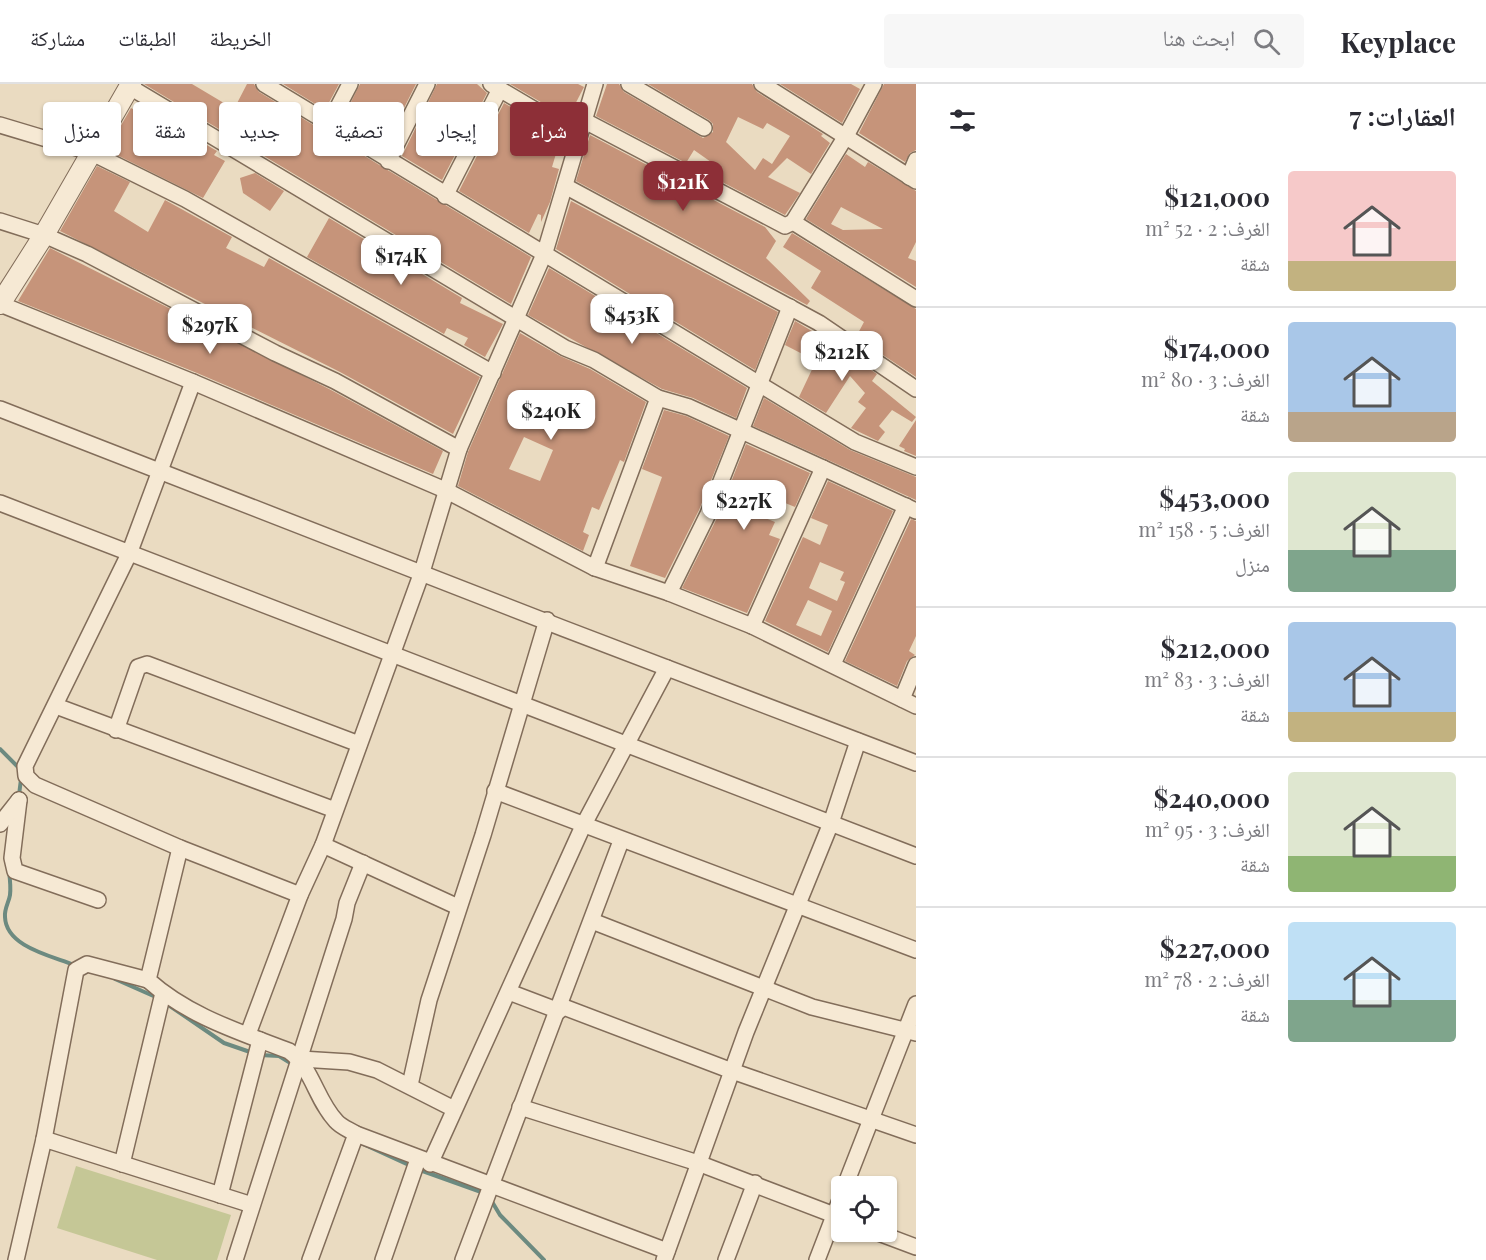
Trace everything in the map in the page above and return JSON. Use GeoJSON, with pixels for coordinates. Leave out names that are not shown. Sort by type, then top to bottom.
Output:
{"type":"FeatureCollection","features":[{"type":"Feature","properties":{"kind":"street"},"geometry":{"type":"LineString","coordinates":[[340,102],[350,84]]}},
{"type":"Feature","properties":{"kind":"street"},"geometry":{"type":"LineString","coordinates":[[388,161],[427,84]]}},
{"type":"Feature","properties":{"kind":"street"},"geometry":{"type":"LineString","coordinates":[[588,105],[595,84]]}},
{"type":"Feature","properties":{"kind":"street"},"geometry":{"type":"LineString","coordinates":[[628,84],[704,128]]}},
{"type":"Feature","properties":{"kind":"street"},"geometry":{"type":"LineString","coordinates":[[762,84],[912,179],[916,160]]}},
{"type":"Feature","properties":{"kind":"street"},"geometry":{"type":"LineString","coordinates":[[588,123],[778,225],[785,226],[793,222],[846,136],[874,84]]}},
{"type":"Feature","properties":{"kind":"street"},"geometry":{"type":"LineString","coordinates":[[118,102],[128,85],[518,319],[658,398],[689,407],[911,508],[833,664]]}},
{"type":"Feature","properties":{"kind":"street"},"geometry":{"type":"LineString","coordinates":[[267,85],[313,114]]}},
{"type":"Feature","properties":{"kind":"street"},"geometry":{"type":"LineString","coordinates":[[445,196],[496,87],[521,102]]}},
{"type":"Feature","properties":{"kind":"street"},"geometry":{"type":"LineString","coordinates":[[0,125],[43,138]]}},
{"type":"Feature","properties":{"kind":"street"},"geometry":{"type":"LineString","coordinates":[[88,156],[44,235],[0,304],[193,382],[445,490],[595,568],[669,593],[752,626],[916,706]]}},
{"type":"Feature","properties":{"kind":"street"},"geometry":{"type":"LineString","coordinates":[[98,156],[185,199],[425,337],[493,373]]}},
{"type":"Feature","properties":{"kind":"street"},"geometry":{"type":"LineString","coordinates":[[380,156],[544,252],[855,442],[916,467]]}},
{"type":"Feature","properties":{"kind":"street"},"geometry":{"type":"LineString","coordinates":[[220,1195],[254,1037],[300,895],[323,845],[390,654],[422,572],[459,449],[518,319],[544,252],[573,156]]}},
{"type":"Feature","properties":{"kind":"street"},"geometry":{"type":"LineString","coordinates":[[565,186],[790,307],[847,340],[916,388]]}},
{"type":"Feature","properties":{"kind":"street"},"geometry":{"type":"LineString","coordinates":[[0,221],[44,235],[116,269],[275,353],[336,381],[459,449]]}},
{"type":"Feature","properties":{"kind":"street"},"geometry":{"type":"LineString","coordinates":[[793,222],[916,299]]}},
{"type":"Feature","properties":{"kind":"street"},"geometry":{"type":"LineString","coordinates":[[669,593],[708,514],[742,433],[758,382],[790,307]]}},
{"type":"Feature","properties":{"kind":"street"},"geometry":{"type":"LineString","coordinates":[[193,382],[129,554],[25,766],[30,781],[180,848],[300,895]]}},
{"type":"Feature","properties":{"kind":"street"},"geometry":{"type":"LineString","coordinates":[[595,568],[658,398]]}},
{"type":"Feature","properties":{"kind":"street"},"geometry":{"type":"LineString","coordinates":[[0,409],[547,620],[724,693],[916,763]]}},
{"type":"Feature","properties":{"kind":"street"},"geometry":{"type":"LineString","coordinates":[[752,626],[823,468]]}},
{"type":"Feature","properties":{"kind":"street"},"geometry":{"type":"LineString","coordinates":[[0,503],[520,706],[916,856]]}},
{"type":"Feature","properties":{"kind":"street"},"geometry":{"type":"LineString","coordinates":[[410,1085],[429,1000],[547,620]]}},
{"type":"Feature","properties":{"kind":"street"},"geometry":{"type":"LineString","coordinates":[[116,730],[138,667],[147,664],[359,744]]}},
{"type":"Feature","properties":{"kind":"street"},"geometry":{"type":"LineString","coordinates":[[902,699],[916,665]]}},
{"type":"Feature","properties":{"kind":"street"},"geometry":{"type":"LineString","coordinates":[[384,1260],[424,1162],[454,1109],[583,826],[668,668]]}},
{"type":"Feature","properties":{"kind":"street"},"geometry":{"type":"LineString","coordinates":[[56,706],[335,810]]}},
{"type":"Feature","properties":{"kind":"street"},"geometry":{"type":"LineString","coordinates":[[16,1260],[44,1139],[76,970],[87,964],[148,980],[163,993],[199,1016],[289,1050],[300,1058],[315,1089],[337,1122],[356,1134],[424,1162],[490,1183],[665,1255],[763,989],[831,823],[858,741]]}},
{"type":"Feature","properties":{"kind":"street"},"geometry":{"type":"LineString","coordinates":[[0,824],[19,800],[30,781]]}},
{"type":"Feature","properties":{"kind":"street"},"geometry":{"type":"LineString","coordinates":[[495,791],[621,841],[916,950]]}},
{"type":"Feature","properties":{"kind":"street"},"geometry":{"type":"LineString","coordinates":[[19,800],[12,858],[15,871],[98,900]]}},
{"type":"Feature","properties":{"kind":"street"},"geometry":{"type":"LineString","coordinates":[[463,1260],[490,1183],[560,1008],[621,841]]}},
{"type":"Feature","properties":{"kind":"street"},"geometry":{"type":"LineString","coordinates":[[323,845],[458,907]]}},
{"type":"Feature","properties":{"kind":"street"},"geometry":{"type":"LineString","coordinates":[[148,980],[180,848]]}},
{"type":"Feature","properties":{"kind":"street"},"geometry":{"type":"LineString","coordinates":[[235,1260],[344,919],[346,903],[363,863]]}},
{"type":"Feature","properties":{"kind":"street"},"geometry":{"type":"LineString","coordinates":[[592,921],[812,1007],[911,1032]]}},
{"type":"Feature","properties":{"kind":"street"},"geometry":{"type":"LineString","coordinates":[[509,992],[560,1008],[916,1135]]}},
{"type":"Feature","properties":{"kind":"street"},"geometry":{"type":"LineString","coordinates":[[122,1164],[163,993]]}},
{"type":"Feature","properties":{"kind":"street"},"geometry":{"type":"LineString","coordinates":[[849,1176],[871,1119],[911,1032],[916,1004]]}},
{"type":"Feature","properties":{"kind":"street"},"geometry":{"type":"LineString","coordinates":[[300,1058],[348,1062],[377,1070],[454,1109]]}},
{"type":"Feature","properties":{"kind":"street"},"geometry":{"type":"LineString","coordinates":[[520,1107],[698,1163],[831,1214]]}},
{"type":"Feature","properties":{"kind":"street"},"geometry":{"type":"LineString","coordinates":[[310,1260],[356,1134]]}},
{"type":"Feature","properties":{"kind":"street"},"geometry":{"type":"LineString","coordinates":[[44,1139],[252,1205]]}},
{"type":"Feature","properties":{"kind":"street"},"geometry":{"type":"LineString","coordinates":[[726,1260],[755,1183]]}},
{"type":"Feature","properties":{"kind":"street"},"geometry":{"type":"LineString","coordinates":[[817,1260],[831,1231]]}},
{"type":"Feature","properties":{"kind":"street"},"geometry":{"type":"LineString","coordinates":[[897,1240],[916,1247]]}},
{"type":"Feature","properties":{"kind":"green space"},"geometry":{"type":"Polygon","coordinates":[[[76,1166],[231,1215],[217,1260],[157,1260],[57,1228],[76,1166]]]}},
{"type":"Feature","properties":{"kind":"building"},"geometry":{"type":"Polygon","coordinates":[[[144,84],[192,84],[222,102],[219,102],[219,129],[207,122],[207,102],[174,102],[144,84]]]}},
{"type":"Feature","properties":{"kind":"building"},"geometry":{"type":"Polygon","coordinates":[[[247,84],[254,84],[259,92],[275,102],[238,102],[247,84]]]}},
{"type":"Feature","properties":{"kind":"building"},"geometry":{"type":"Polygon","coordinates":[[[283,84],[339,84],[329,102],[313,103],[283,84]]]}},
{"type":"Feature","properties":{"kind":"building"},"geometry":{"type":"Polygon","coordinates":[[[360,84],[416,84],[404,108],[404,102],[351,102],[360,84]]]}},
{"type":"Feature","properties":{"kind":"building"},"geometry":{"type":"Polygon","coordinates":[[[437,84],[477,84],[487,93],[482,102],[428,102],[437,84]]]}},
{"type":"Feature","properties":{"kind":"building"},"geometry":{"type":"Polygon","coordinates":[[[510,84],[578,84],[584,87],[576,102],[541,102],[510,84]]]}},
{"type":"Feature","properties":{"kind":"building"},"geometry":{"type":"Polygon","coordinates":[[[607,84],[619,84],[624,92],[703,138],[713,132],[713,124],[709,120],[648,84],[752,84],[757,92],[823,134],[821,136],[830,143],[811,174],[787,158],[768,177],[800,193],[785,215],[705,173],[711,162],[694,150],[686,163],[596,116],[607,84]],[[738,117],[726,142],[755,170],[763,158],[772,164],[790,136],[767,123],[763,129],[738,117]]]}},
{"type":"Feature","properties":{"kind":"building"},"geometry":{"type":"Polygon","coordinates":[[[780,84],[851,84],[860,89],[842,123],[780,84]]]}},
{"type":"Feature","properties":{"kind":"building"},"geometry":{"type":"Polygon","coordinates":[[[884,84],[916,84],[916,150],[910,153],[905,162],[859,133],[884,84]]]}},
{"type":"Feature","properties":{"kind":"building"},"geometry":{"type":"Polygon","coordinates":[[[504,103],[510,106],[510,156],[555,156],[552,167],[559,169],[550,202],[541,222],[541,215],[538,214],[529,233],[459,191],[477,156],[498,156],[498,115],[504,103]]]}},
{"type":"Feature","properties":{"kind":"building"},"geometry":{"type":"Polygon","coordinates":[[[131,108],[133,109],[133,156],[207,156],[207,145],[217,151],[214,155],[225,161],[203,198],[119,156],[121,156],[121,126],[131,108]]]}},
{"type":"Feature","properties":{"kind":"building"},"geometry":{"type":"Polygon","coordinates":[[[301,117],[313,125],[313,156],[365,156],[531,257],[511,304],[264,156],[301,156],[301,117]]]}},
{"type":"Feature","properties":{"kind":"building"},"geometry":{"type":"Polygon","coordinates":[[[416,127],[416,156],[454,156],[442,180],[402,156],[416,127]]]}},
{"type":"Feature","properties":{"kind":"building"},"geometry":{"type":"Polygon","coordinates":[[[590,135],[765,227],[776,241],[766,258],[810,301],[807,305],[576,181],[584,156],[588,156],[590,135]]]}},
{"type":"Feature","properties":{"kind":"building"},"geometry":{"type":"Polygon","coordinates":[[[846,154],[865,167],[868,162],[916,191],[916,242],[908,258],[916,261],[916,287],[806,219],[846,154]],[[841,207],[831,224],[843,230],[883,229],[841,207]]]}},
{"type":"Feature","properties":{"kind":"building"},"geometry":{"type":"Polygon","coordinates":[[[97,166],[130,182],[114,211],[148,232],[165,200],[232,237],[226,248],[264,267],[269,258],[480,377],[453,434],[340,372],[60,231],[97,166]]]}},
{"type":"Feature","properties":{"kind":"building"},"geometry":{"type":"Polygon","coordinates":[[[255,173],[284,191],[270,211],[243,193],[240,178],[255,173]]]}},
{"type":"Feature","properties":{"kind":"building"},"geometry":{"type":"Polygon","coordinates":[[[571,201],[778,312],[755,370],[556,249],[571,201]]]}},
{"type":"Feature","properties":{"kind":"building"},"geometry":{"type":"Polygon","coordinates":[[[329,218],[462,298],[460,303],[503,324],[485,357],[464,345],[468,338],[447,328],[444,334],[307,257],[329,218]]]}},
{"type":"Feature","properties":{"kind":"building"},"geometry":{"type":"Polygon","coordinates":[[[792,233],[916,309],[916,377],[856,337],[864,322],[811,288],[821,271],[783,247],[792,233]]]}},
{"type":"Feature","properties":{"kind":"building"},"geometry":{"type":"Polygon","coordinates":[[[50,248],[331,390],[443,451],[433,474],[197,373],[18,301],[50,248]]]}},
{"type":"Feature","properties":{"kind":"building"},"geometry":{"type":"Polygon","coordinates":[[[549,268],[747,388],[736,418],[693,398],[662,389],[528,315],[549,268]]]}},
{"type":"Feature","properties":{"kind":"building"},"geometry":{"type":"Polygon","coordinates":[[[795,321],[822,337],[831,350],[834,345],[877,374],[872,381],[916,417],[912,422],[892,410],[879,426],[885,432],[878,441],[851,428],[866,408],[858,402],[865,393],[850,376],[826,413],[799,397],[816,361],[785,345],[795,321]]]}},
{"type":"Feature","properties":{"kind":"building"},"geometry":{"type":"Polygon","coordinates":[[[520,333],[560,356],[590,369],[646,402],[624,462],[620,460],[599,510],[592,507],[583,532],[589,535],[583,551],[458,486],[468,452],[520,333]],[[524,437],[509,469],[540,481],[553,450],[524,437]]]}},
{"type":"Feature","properties":{"kind":"building"},"geometry":{"type":"Polygon","coordinates":[[[764,398],[850,450],[916,477],[916,500],[753,426],[764,398]]]}},
{"type":"Feature","properties":{"kind":"building"},"geometry":{"type":"Polygon","coordinates":[[[664,410],[686,416],[729,436],[699,510],[665,578],[630,566],[662,477],[642,469],[664,410]]]}},
{"type":"Feature","properties":{"kind":"building"},"geometry":{"type":"Polygon","coordinates":[[[916,420],[916,456],[899,446],[916,420]]]}},
{"type":"Feature","properties":{"kind":"building"},"geometry":{"type":"Polygon","coordinates":[[[746,444],[810,473],[795,507],[758,492],[750,512],[775,522],[769,535],[780,539],[747,613],[682,588],[717,518],[746,444]]]}},
{"type":"Feature","properties":{"kind":"building"},"geometry":{"type":"Polygon","coordinates":[[[828,481],[893,511],[828,652],[765,621],[803,537],[820,545],[828,525],[811,518],[828,481]],[[820,562],[809,588],[837,601],[845,582],[840,580],[844,572],[820,562]],[[808,600],[796,625],[821,636],[832,611],[808,600]]]}},
{"type":"Feature","properties":{"kind":"building"},"geometry":{"type":"Polygon","coordinates":[[[911,519],[916,521],[916,636],[909,651],[915,655],[907,661],[897,686],[845,661],[911,519]]]}},
{"type":"Feature","properties":{"kind":"waterway"},"geometry":{"type":"LineString","coordinates":[[0,749],[20,769]]}},
{"type":"Feature","properties":{"kind":"waterway"},"geometry":{"type":"LineString","coordinates":[[19,795],[21,779]]}},
{"type":"Feature","properties":{"kind":"waterway"},"geometry":{"type":"LineString","coordinates":[[9,871],[10,892],[5,917],[7,927],[13,936],[32,949],[74,965]]}},
{"type":"Feature","properties":{"kind":"waterway"},"geometry":{"type":"LineString","coordinates":[[115,979],[158,998]]}},
{"type":"Feature","properties":{"kind":"waterway"},"geometry":{"type":"LineString","coordinates":[[164,1002],[224,1043],[253,1053]]}},
{"type":"Feature","properties":{"kind":"waterway"},"geometry":{"type":"LineString","coordinates":[[260,1055],[279,1056],[292,1064]]}},
{"type":"Feature","properties":{"kind":"waterway"},"geometry":{"type":"LineString","coordinates":[[363,1144],[411,1166]]}},
{"type":"Feature","properties":{"kind":"waterway"},"geometry":{"type":"LineString","coordinates":[[417,1169],[484,1193]]}},
{"type":"Feature","properties":{"kind":"waterway"},"geometry":{"type":"LineString","coordinates":[[491,1200],[500,1215],[544,1260]]}}]}
